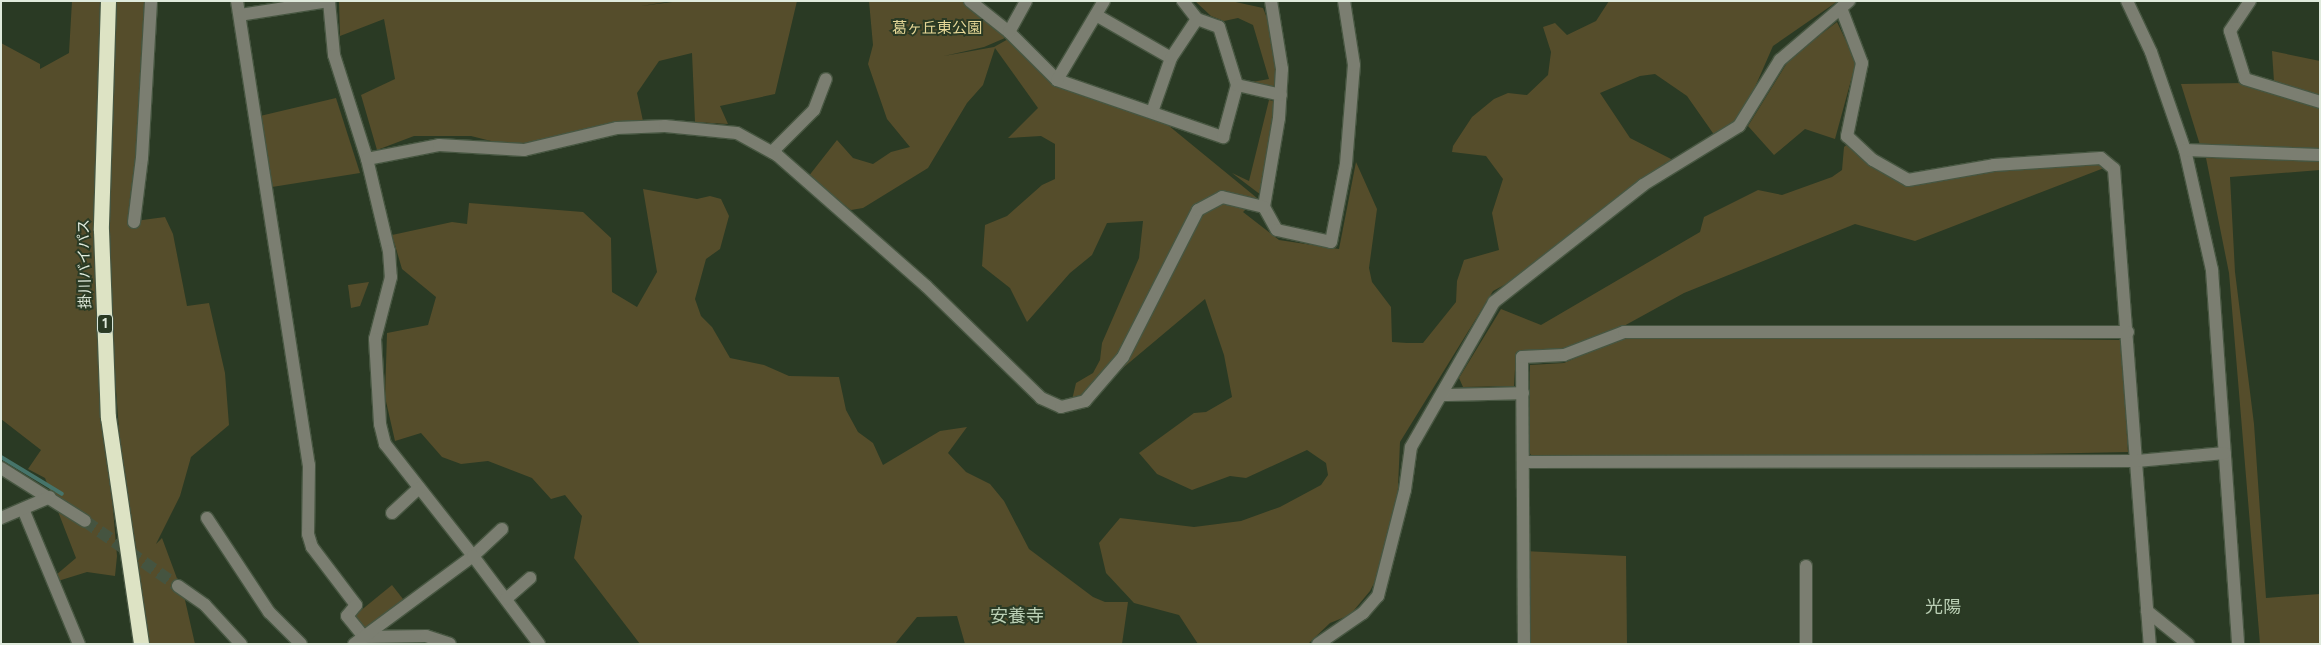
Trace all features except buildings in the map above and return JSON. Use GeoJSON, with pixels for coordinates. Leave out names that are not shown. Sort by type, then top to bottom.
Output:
{"type":"FeatureCollection","features":[{"type":"Feature","properties":{"kind":"highway","name":"掛川バイパス"},"geometry":{"type":"LineString","coordinates":[[108,1],[101,230],[108,417],[141,644]]}},
{"type":"Feature","properties":{"kind":"street"},"geometry":{"type":"LineString","coordinates":[[134,222],[142,158],[150,1]]}},
{"type":"Feature","properties":{"kind":"street"},"geometry":{"type":"LineString","coordinates":[[238,1],[309,465],[308,534],[312,547],[356,605],[347,616],[359,640]]}},
{"type":"Feature","properties":{"kind":"street"},"geometry":{"type":"LineString","coordinates":[[970,1],[1009,32],[1058,80],[1223,137],[1238,85],[1219,27],[1198,18],[1183,1]]}},
{"type":"Feature","properties":{"kind":"street"},"geometry":{"type":"LineString","coordinates":[[1009,32],[1026,1]]}},
{"type":"Feature","properties":{"kind":"street"},"geometry":{"type":"LineString","coordinates":[[1058,80],[1104,1]]}},
{"type":"Feature","properties":{"kind":"street"},"geometry":{"type":"LineString","coordinates":[[1264,1],[1272,1],[1278,32],[1281,95],[1264,207],[1269,220],[1283,233],[1331,242],[1346,164],[1354,65],[1344,1]]}},
{"type":"Feature","properties":{"kind":"street"},"geometry":{"type":"LineString","coordinates":[[2127,1],[2151,52],[2185,150],[2212,270],[2238,644]]}},
{"type":"Feature","properties":{"kind":"street"},"geometry":{"type":"LineString","coordinates":[[2250,1],[2230,31],[2246,79],[2320,102]]}},
{"type":"Feature","properties":{"kind":"street"},"geometry":{"type":"LineString","coordinates":[[240,15],[329,2],[334,55],[367,160],[389,251],[391,278],[376,339],[380,424],[385,444],[506,598],[539,644]]}},
{"type":"Feature","properties":{"kind":"street"},"geometry":{"type":"LineString","coordinates":[[1318,644],[1363,613],[1378,596],[1405,490],[1411,447],[1443,395],[1472,337],[1498,297],[1643,186],[1740,126],[1780,60],[1845,5],[1862,63],[1847,136],[1873,160],[1908,180],[1994,165],[2102,158],[2114,169],[2128,332],[2150,644]]}},
{"type":"Feature","properties":{"kind":"street"},"geometry":{"type":"LineString","coordinates":[[1096,15],[1172,58]]}},
{"type":"Feature","properties":{"kind":"street"},"geometry":{"type":"LineString","coordinates":[[1152,112],[1172,58],[1198,18]]}},
{"type":"Feature","properties":{"kind":"street"},"geometry":{"type":"LineString","coordinates":[[772,152],[814,110],[826,79]]}},
{"type":"Feature","properties":{"kind":"street"},"geometry":{"type":"LineString","coordinates":[[1238,85],[1281,95]]}},
{"type":"Feature","properties":{"kind":"street"},"geometry":{"type":"LineString","coordinates":[[367,160],[439,145],[524,150],[594,132],[665,126],[737,133],[772,152],[926,286],[1041,398],[1060,407],[1085,401],[1123,357],[1198,210],[1222,197],[1264,207]]}},
{"type":"Feature","properties":{"kind":"street"},"geometry":{"type":"LineString","coordinates":[[2185,150],[2320,155]]}},
{"type":"Feature","properties":{"kind":"street"},"geometry":{"type":"LineString","coordinates":[[1524,644],[1522,357],[1564,355],[1624,332],[2128,332]]}},
{"type":"Feature","properties":{"kind":"street"},"geometry":{"type":"LineString","coordinates":[[1443,395],[1523,393]]}},
{"type":"Feature","properties":{"kind":"street"},"geometry":{"type":"LineString","coordinates":[[1523,462],[2137,461],[2226,454]]}},
{"type":"Feature","properties":{"kind":"street"},"geometry":{"type":"LineString","coordinates":[[1,468],[50,497],[85,522]]}},
{"type":"Feature","properties":{"kind":"street"},"geometry":{"type":"LineString","coordinates":[[392,513],[419,488]]}},
{"type":"Feature","properties":{"kind":"street"},"geometry":{"type":"LineString","coordinates":[[1,518],[50,497]]}},
{"type":"Feature","properties":{"kind":"street"},"geometry":{"type":"LineString","coordinates":[[23,509],[80,644]]}},
{"type":"Feature","properties":{"kind":"street"},"geometry":{"type":"LineString","coordinates":[[207,518],[269,612],[301,644]]}},
{"type":"Feature","properties":{"kind":"street"},"geometry":{"type":"LineString","coordinates":[[359,640],[472,556],[502,529]]}},
{"type":"Feature","properties":{"kind":"street"},"geometry":{"type":"LineString","coordinates":[[1806,566],[1806,644]]}},
{"type":"Feature","properties":{"kind":"street"},"geometry":{"type":"LineString","coordinates":[[506,598],[530,578]]}},
{"type":"Feature","properties":{"kind":"street"},"geometry":{"type":"LineString","coordinates":[[178,586],[205,605],[240,644]]}},
{"type":"Feature","properties":{"kind":"street"},"geometry":{"type":"LineString","coordinates":[[2148,611],[2188,644]]}},
{"type":"Feature","properties":{"kind":"street"},"geometry":{"type":"LineString","coordinates":[[359,640],[426,636],[450,644]]}},
{"type":"Feature","properties":{"kind":"green space"},"geometry":{"type":"Polygon","coordinates":[[[72,1],[100,1],[98,127],[105,415],[117,556],[115,576],[87,572],[58,581],[56,575],[76,558],[45,478],[28,469],[41,450],[1,419],[1,43],[40,64],[40,69],[69,53],[72,1]]]}},
{"type":"Feature","properties":{"kind":"green space"},"geometry":{"type":"Polygon","coordinates":[[[117,1],[151,1],[135,221],[165,217],[173,234],[187,306],[209,303],[225,373],[229,425],[191,457],[180,496],[156,544],[162,538],[185,600],[195,644],[149,644],[125,510],[112,336],[107,157],[117,1]]]}},
{"type":"Feature","properties":{"kind":"green space"},"geometry":{"type":"Polygon","coordinates":[[[339,1],[673,1],[641,6],[680,1],[797,1],[775,94],[720,106],[728,124],[695,122],[692,53],[659,61],[637,93],[643,121],[612,122],[515,147],[471,136],[414,136],[377,150],[361,95],[395,79],[384,19],[340,36],[339,1]]]}},
{"type":"Feature","properties":{"kind":"green space","name":"葛ヶ丘東公園"},"geometry":{"type":"Polygon","coordinates":[[[869,1],[970,1],[1012,35],[984,47],[944,56],[994,47],[1010,38],[1059,84],[1152,112],[1257,198],[1243,212],[1279,240],[1339,249],[1356,162],[1377,209],[1369,268],[1372,282],[1391,307],[1392,342],[1423,343],[1456,302],[1457,281],[1464,260],[1499,250],[1492,213],[1503,179],[1486,156],[1452,152],[1453,146],[1472,117],[1494,99],[1508,93],[1527,95],[1548,75],[1551,52],[1543,27],[1555,23],[1567,35],[1596,21],[1609,1],[1838,1],[1773,46],[1748,103],[1733,123],[1715,136],[1687,96],[1655,74],[1640,76],[1600,93],[1630,138],[1675,161],[1667,163],[1541,265],[1493,291],[1400,442],[1397,510],[1384,564],[1370,591],[1350,615],[1330,623],[1308,644],[1198,644],[1179,615],[1134,603],[1106,573],[1099,543],[1120,518],[1194,527],[1241,521],[1280,507],[1321,485],[1328,475],[1326,463],[1307,450],[1246,478],[1230,476],[1192,490],[1157,474],[1139,453],[1194,413],[1206,412],[1232,397],[1224,355],[1205,299],[1105,383],[1072,400],[1076,383],[1093,373],[1100,360],[1102,343],[1139,258],[1143,221],[1107,223],[1092,255],[1070,273],[1027,322],[1010,288],[982,266],[985,225],[1007,216],[1042,185],[1055,179],[1055,144],[1041,136],[1008,138],[1038,108],[995,48],[983,85],[967,103],[928,168],[863,208],[851,210],[808,177],[837,140],[853,158],[873,164],[891,152],[910,147],[887,119],[868,64],[873,45],[869,1]]]}},
{"type":"Feature","properties":{"kind":"green space"},"geometry":{"type":"Polygon","coordinates":[[[1195,1],[1231,1],[1263,8],[1273,33],[1276,85],[1266,89],[1252,82],[1269,79],[1253,25],[1238,18],[1224,21],[1211,16],[1195,1]]]}},
{"type":"Feature","properties":{"kind":"green space"},"geometry":{"type":"Polygon","coordinates":[[[1837,22],[1856,62],[1835,139],[1805,129],[1774,155],[1748,126],[1790,58],[1837,22]]]}},
{"type":"Feature","properties":{"kind":"green space"},"geometry":{"type":"Polygon","coordinates":[[[2272,51],[2320,61],[2320,97],[2274,82],[2272,51]]]}},
{"type":"Feature","properties":{"kind":"green space"},"geometry":{"type":"Polygon","coordinates":[[[2243,83],[2320,106],[2320,149],[2200,145],[2181,84],[2243,83]]]}},
{"type":"Feature","properties":{"kind":"green space"},"geometry":{"type":"Polygon","coordinates":[[[336,98],[360,173],[272,187],[260,116],[336,98]]]}},
{"type":"Feature","properties":{"kind":"green space"},"geometry":{"type":"Polygon","coordinates":[[[1269,100],[1273,101],[1273,118],[1261,195],[1232,173],[1249,181],[1269,100]]]}},
{"type":"Feature","properties":{"kind":"green space"},"geometry":{"type":"Polygon","coordinates":[[[1849,143],[1907,182],[1918,185],[1993,168],[2091,161],[2104,168],[1915,241],[1855,224],[1684,293],[1622,327],[1562,350],[1516,352],[1514,386],[1463,387],[1459,378],[1501,309],[1541,325],[1700,232],[1704,217],[1758,190],[1782,195],[1832,177],[1842,170],[1844,147],[1849,143]]]}},
{"type":"Feature","properties":{"kind":"green space"},"geometry":{"type":"Polygon","coordinates":[[[2206,158],[2320,160],[2320,170],[2230,177],[2235,272],[2254,424],[2266,598],[2320,594],[2320,644],[2260,644],[2229,273],[2206,158]]]}},
{"type":"Feature","properties":{"kind":"green space"},"geometry":{"type":"Polygon","coordinates":[[[643,189],[697,199],[710,196],[721,199],[729,216],[720,249],[706,259],[695,299],[701,316],[712,327],[730,358],[764,365],[789,376],[839,377],[846,410],[858,432],[873,443],[883,465],[940,431],[967,427],[948,453],[966,472],[990,484],[1004,501],[1029,549],[1093,597],[1105,602],[1128,602],[1122,644],[965,644],[957,616],[917,617],[895,644],[640,644],[574,558],[582,516],[565,495],[551,499],[532,478],[488,461],[461,464],[442,457],[421,433],[395,441],[385,397],[387,333],[428,325],[436,297],[402,269],[392,235],[452,222],[467,224],[469,203],[583,212],[611,238],[612,292],[637,307],[657,272],[643,189]]]}},
{"type":"Feature","properties":{"kind":"green space"},"geometry":{"type":"Polygon","coordinates":[[[369,282],[360,306],[351,308],[348,285],[369,282]]]}},
{"type":"Feature","properties":{"kind":"green space"},"geometry":{"type":"Polygon","coordinates":[[[1629,335],[2121,340],[2128,452],[1645,462],[1533,458],[1529,452],[1530,365],[1564,363],[1629,335]]]}},
{"type":"Feature","properties":{"kind":"green space"},"geometry":{"type":"Polygon","coordinates":[[[1522,551],[1626,556],[1627,644],[1524,644],[1522,551]]]}},
{"type":"Feature","properties":{"kind":"green space"},"geometry":{"type":"Polygon","coordinates":[[[392,585],[403,599],[364,630],[354,616],[392,585]]]}},
{"type":"Feature","properties":{"kind":"waterway"},"geometry":{"type":"LineString","coordinates":[[1,457],[62,494]]}},
{"type":"Feature","properties":{"kind":"tunnel"},"geometry":{"type":"LineString","coordinates":[[85,521],[178,586]]}},
{"type":"Feature","properties":{"kind":"district","name":"光陽"},"geometry":{"type":"Point","coordinates":[1943,607]}},
{"type":"Feature","properties":{"kind":"district","name":"安養寺"},"geometry":{"type":"Point","coordinates":[1017,616]}}]}
